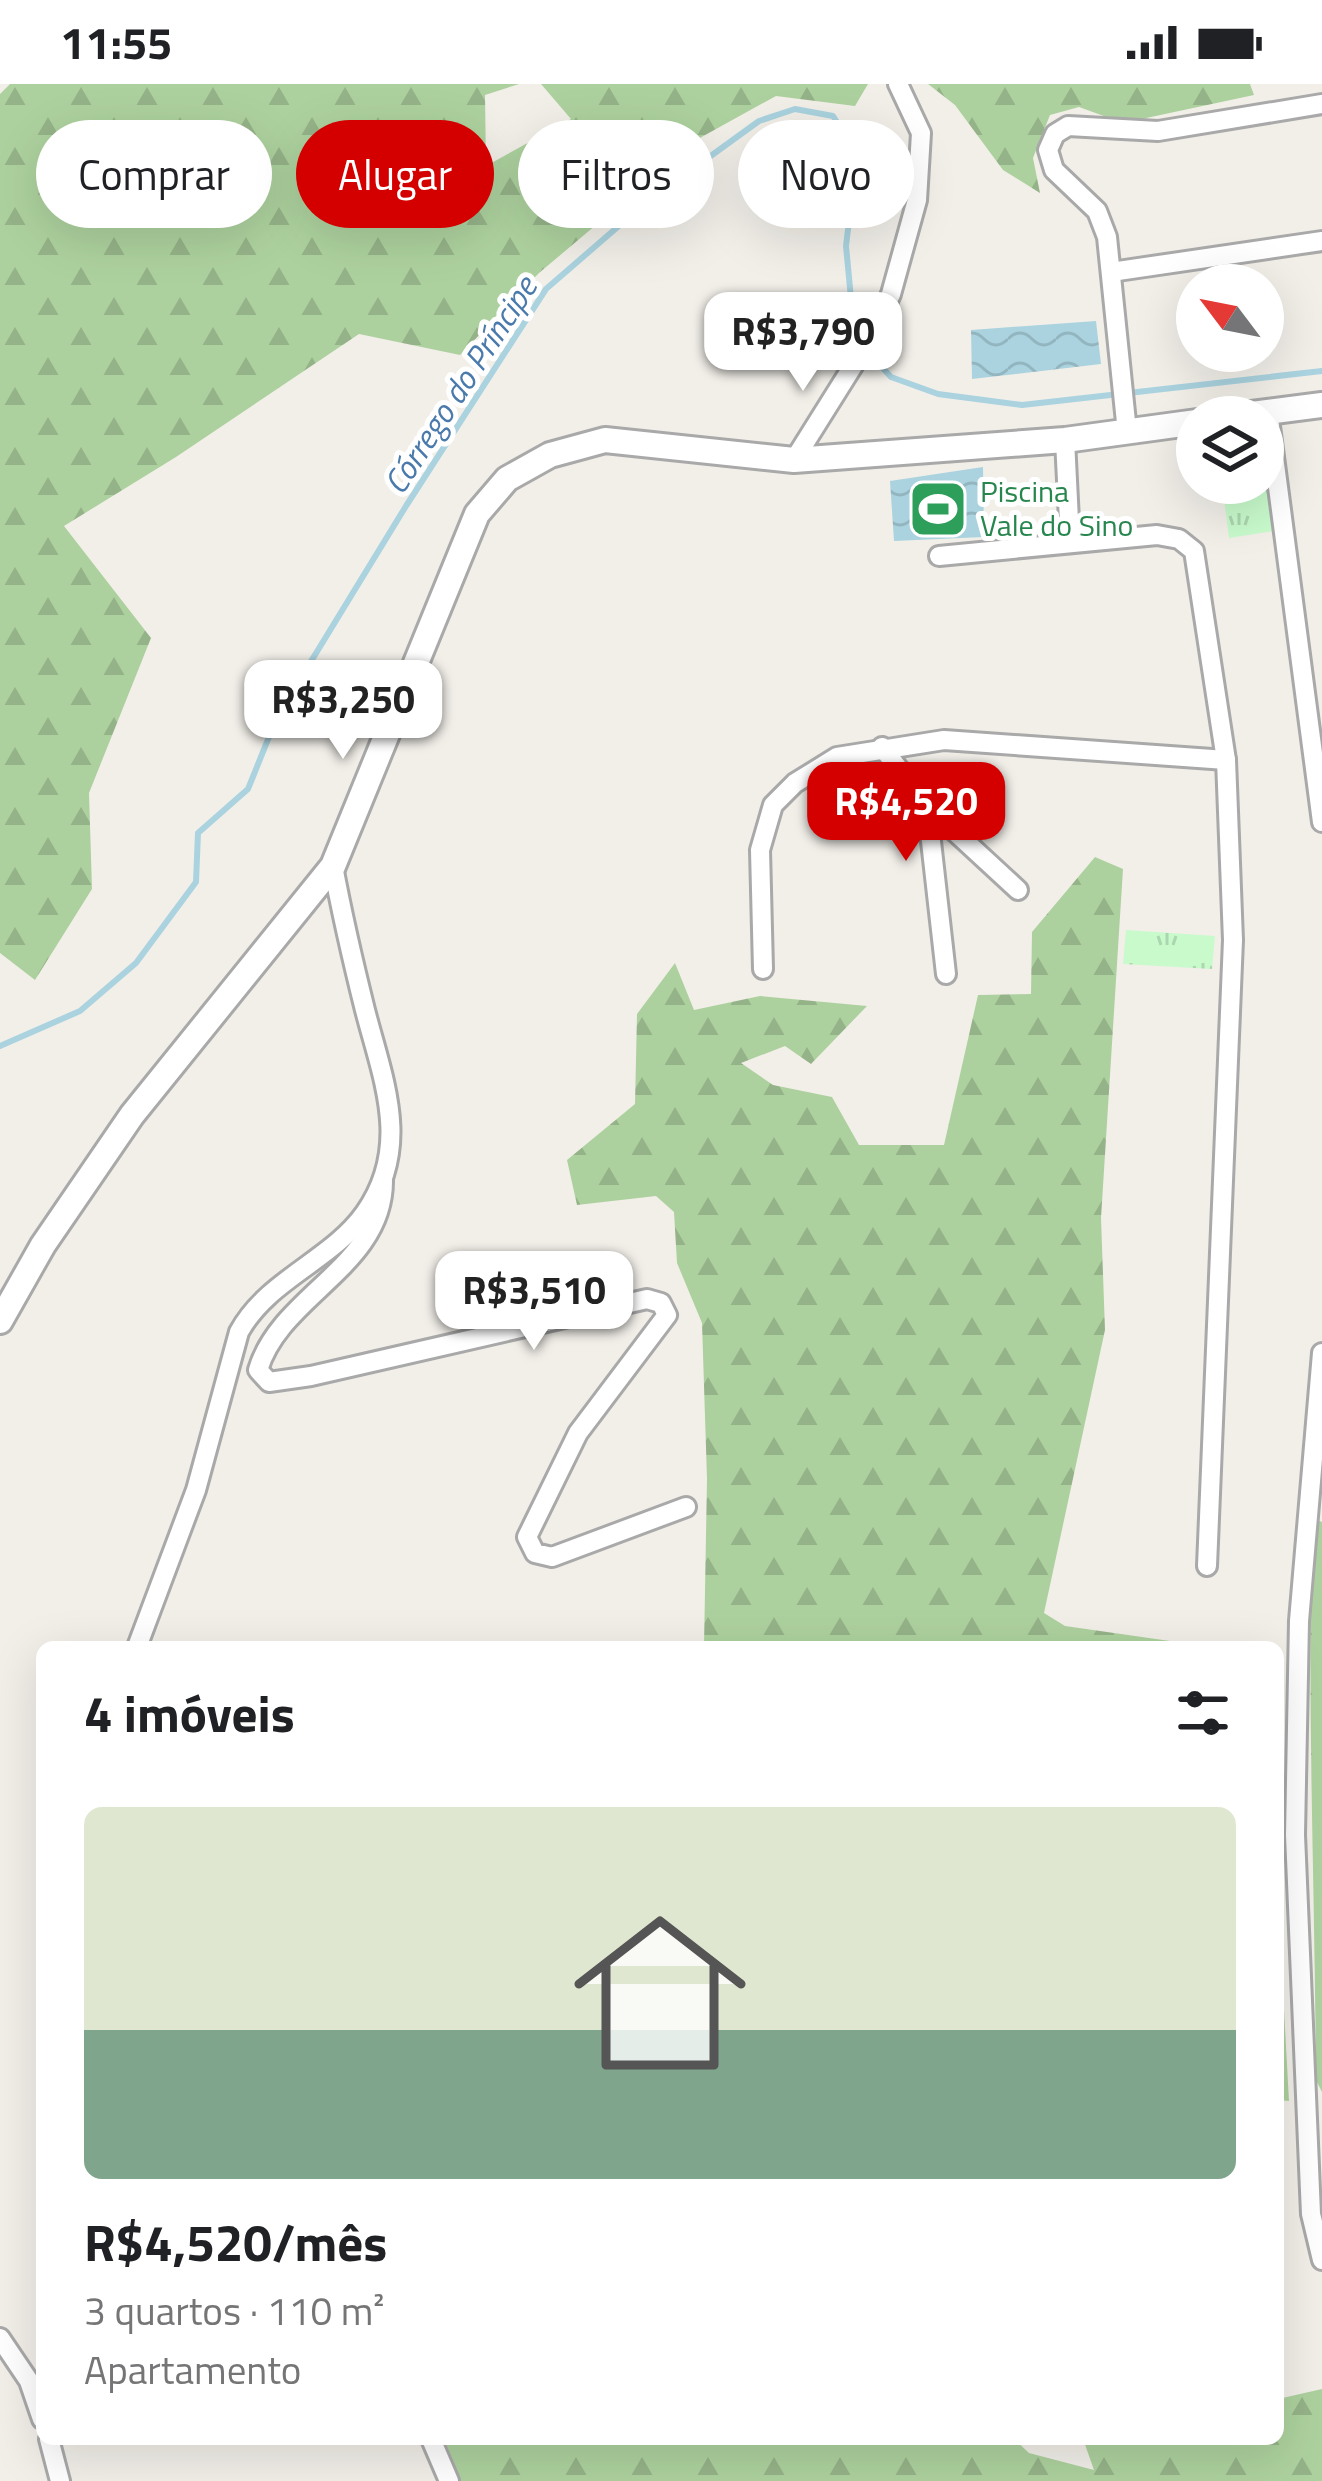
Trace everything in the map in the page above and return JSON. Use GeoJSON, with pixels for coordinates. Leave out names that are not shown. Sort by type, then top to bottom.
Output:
{"type":"FeatureCollection","features":[{"type":"Feature","properties":{"kind":"street"},"geometry":{"type":"LineString","coordinates":[[794,460],[873,334],[917,200],[921,133],[898,84]]}},
{"type":"Feature","properties":{"kind":"street"},"geometry":{"type":"LineString","coordinates":[[1125,419],[1107,237],[1097,211],[1054,170],[1048,150],[1054,134],[1068,125],[1158,130],[1322,104]]}},
{"type":"Feature","properties":{"kind":"street"},"geometry":{"type":"LineString","coordinates":[[1111,272],[1322,241]]}},
{"type":"Feature","properties":{"kind":"street"},"geometry":{"type":"LineString","coordinates":[[1284,409],[1322,405]]}},
{"type":"Feature","properties":{"kind":"street"},"geometry":{"type":"LineString","coordinates":[[0,1321],[43,1245],[120,1131],[333,866],[477,514],[507,479],[550,455],[605,440],[794,460],[1065,440],[1125,419],[1176,421]]}},
{"type":"Feature","properties":{"kind":"street"},"geometry":{"type":"LineString","coordinates":[[1065,440],[1070,541]]}},
{"type":"Feature","properties":{"kind":"street"},"geometry":{"type":"LineString","coordinates":[[1280,504],[1322,821]]}},
{"type":"Feature","properties":{"kind":"street"},"geometry":{"type":"LineString","coordinates":[[939,556],[1157,536],[1179,538],[1194,551],[1226,760],[1233,940],[1207,1566]]}},
{"type":"Feature","properties":{"kind":"street"},"geometry":{"type":"LineString","coordinates":[[764,969],[760,850],[773,805],[795,783],[837,757],[944,740],[1226,760]]}},
{"type":"Feature","properties":{"kind":"street"},"geometry":{"type":"LineString","coordinates":[[882,747],[927,806],[1018,890]]}},
{"type":"Feature","properties":{"kind":"street"},"geometry":{"type":"LineString","coordinates":[[927,806],[946,974]]}},
{"type":"Feature","properties":{"kind":"street"},"geometry":{"type":"LineString","coordinates":[[333,866],[393,1113],[391,1150],[378,1218],[356,1254],[303,1305],[262,1354],[258,1370],[269,1382],[311,1376],[647,1299],[661,1303],[667,1315],[578,1433],[527,1537],[536,1552],[552,1557],[686,1507]]}},
{"type":"Feature","properties":{"kind":"street"},"geometry":{"type":"LineString","coordinates":[[139,1641],[196,1490],[239,1332],[267,1294],[364,1215],[383,1181]]}},
{"type":"Feature","properties":{"kind":"street"},"geometry":{"type":"LineString","coordinates":[[1322,1353],[1300,1622],[1295,1835],[1311,2214],[1322,2260]]}},
{"type":"Feature","properties":{"kind":"street"},"geometry":{"type":"LineString","coordinates":[[0,2338],[29,2381],[36,2401]]}},
{"type":"Feature","properties":{"kind":"street"},"geometry":{"type":"LineString","coordinates":[[51,2445],[60,2481]]}},
{"type":"Feature","properties":{"kind":"street"},"geometry":{"type":"LineString","coordinates":[[433,2445],[449,2481]]}},
{"type":"Feature","properties":{"kind":"green space"},"geometry":{"type":"Polygon","coordinates":[[[10,84],[519,84],[485,95],[485,120],[296,120],[296,228],[494,228],[494,162],[518,148],[518,228],[592,228],[539,273],[460,355],[359,334],[64,526],[151,638],[89,793],[92,889],[35,980],[0,953],[0,94],[10,84]]]}},
{"type":"Feature","properties":{"kind":"green space"},"geometry":{"type":"Polygon","coordinates":[[[541,84],[868,84],[855,106],[776,96],[714,130],[714,120],[569,120],[541,84]]]}},
{"type":"Feature","properties":{"kind":"green space"},"geometry":{"type":"Polygon","coordinates":[[[928,84],[1250,84],[1254,95],[1123,123],[1079,107],[1050,115],[1033,158],[1040,193],[1003,170],[955,105],[928,84]]]}},
{"type":"Feature","properties":{"kind":"green space"},"geometry":{"type":"Polygon","coordinates":[[[1225,504],[1270,504],[1273,531],[1229,538],[1225,504]]]}},
{"type":"Feature","properties":{"kind":"green space"},"geometry":{"type":"Polygon","coordinates":[[[1095,857],[1123,869],[1101,1218],[1105,1330],[1044,1613],[1065,1626],[1170,1641],[704,1641],[707,1479],[702,1323],[677,1263],[674,1212],[656,1196],[577,1205],[567,1160],[635,1104],[637,1014],[675,963],[694,1010],[760,996],[867,1006],[811,1064],[785,1046],[741,1063],[773,1085],[832,1097],[859,1145],[944,1145],[978,995],[1031,994],[1032,932],[1095,857]]]}},
{"type":"Feature","properties":{"kind":"green space"},"geometry":{"type":"Polygon","coordinates":[[[1126,930],[1215,936],[1212,969],[1123,964],[1126,930]]]}},
{"type":"Feature","properties":{"kind":"green space"},"geometry":{"type":"Polygon","coordinates":[[[1312,1518],[1322,1522],[1322,2092],[1316,2080],[1312,1518]]]}},
{"type":"Feature","properties":{"kind":"green space"},"geometry":{"type":"Polygon","coordinates":[[[1284,2010],[1289,2101],[1284,2101],[1284,2010]]]}},
{"type":"Feature","properties":{"kind":"green space"},"geometry":{"type":"Polygon","coordinates":[[[1322,2389],[1322,2481],[461,2481],[446,2445],[1020,2445],[1029,2453],[1094,2470],[1085,2445],[1284,2445],[1284,2398],[1322,2389]]]}},
{"type":"Feature","properties":{"kind":"water"},"geometry":{"type":"Polygon","coordinates":[[[1096,321],[1101,364],[972,379],[971,330],[1096,321]]]}},
{"type":"Feature","properties":{"kind":"water","name":"Piscina Vale do Sino"},"geometry":{"type":"Polygon","coordinates":[[[983,467],[984,537],[894,541],[890,481],[983,467]]]}},
{"type":"Feature","properties":{"kind":"waterway","name":"Córrego do Príncipe"},"geometry":{"type":"LineString","coordinates":[[0,1046],[80,1011],[136,963],[196,882],[198,833],[248,789],[277,717],[546,289],[643,205],[759,121],[795,109],[833,116],[857,154],[846,246],[854,330],[861,343]]}},
{"type":"Feature","properties":{"kind":"waterway","name":"Córrego do Príncipe"},"geometry":{"type":"LineString","coordinates":[[869,353],[891,377],[938,394],[1022,405],[1322,371]]}},
{"type":"Feature","properties":{"kind":"place","name":"Piscina Vale do Sino"},"geometry":{"type":"Point","coordinates":[938,509]}}]}
